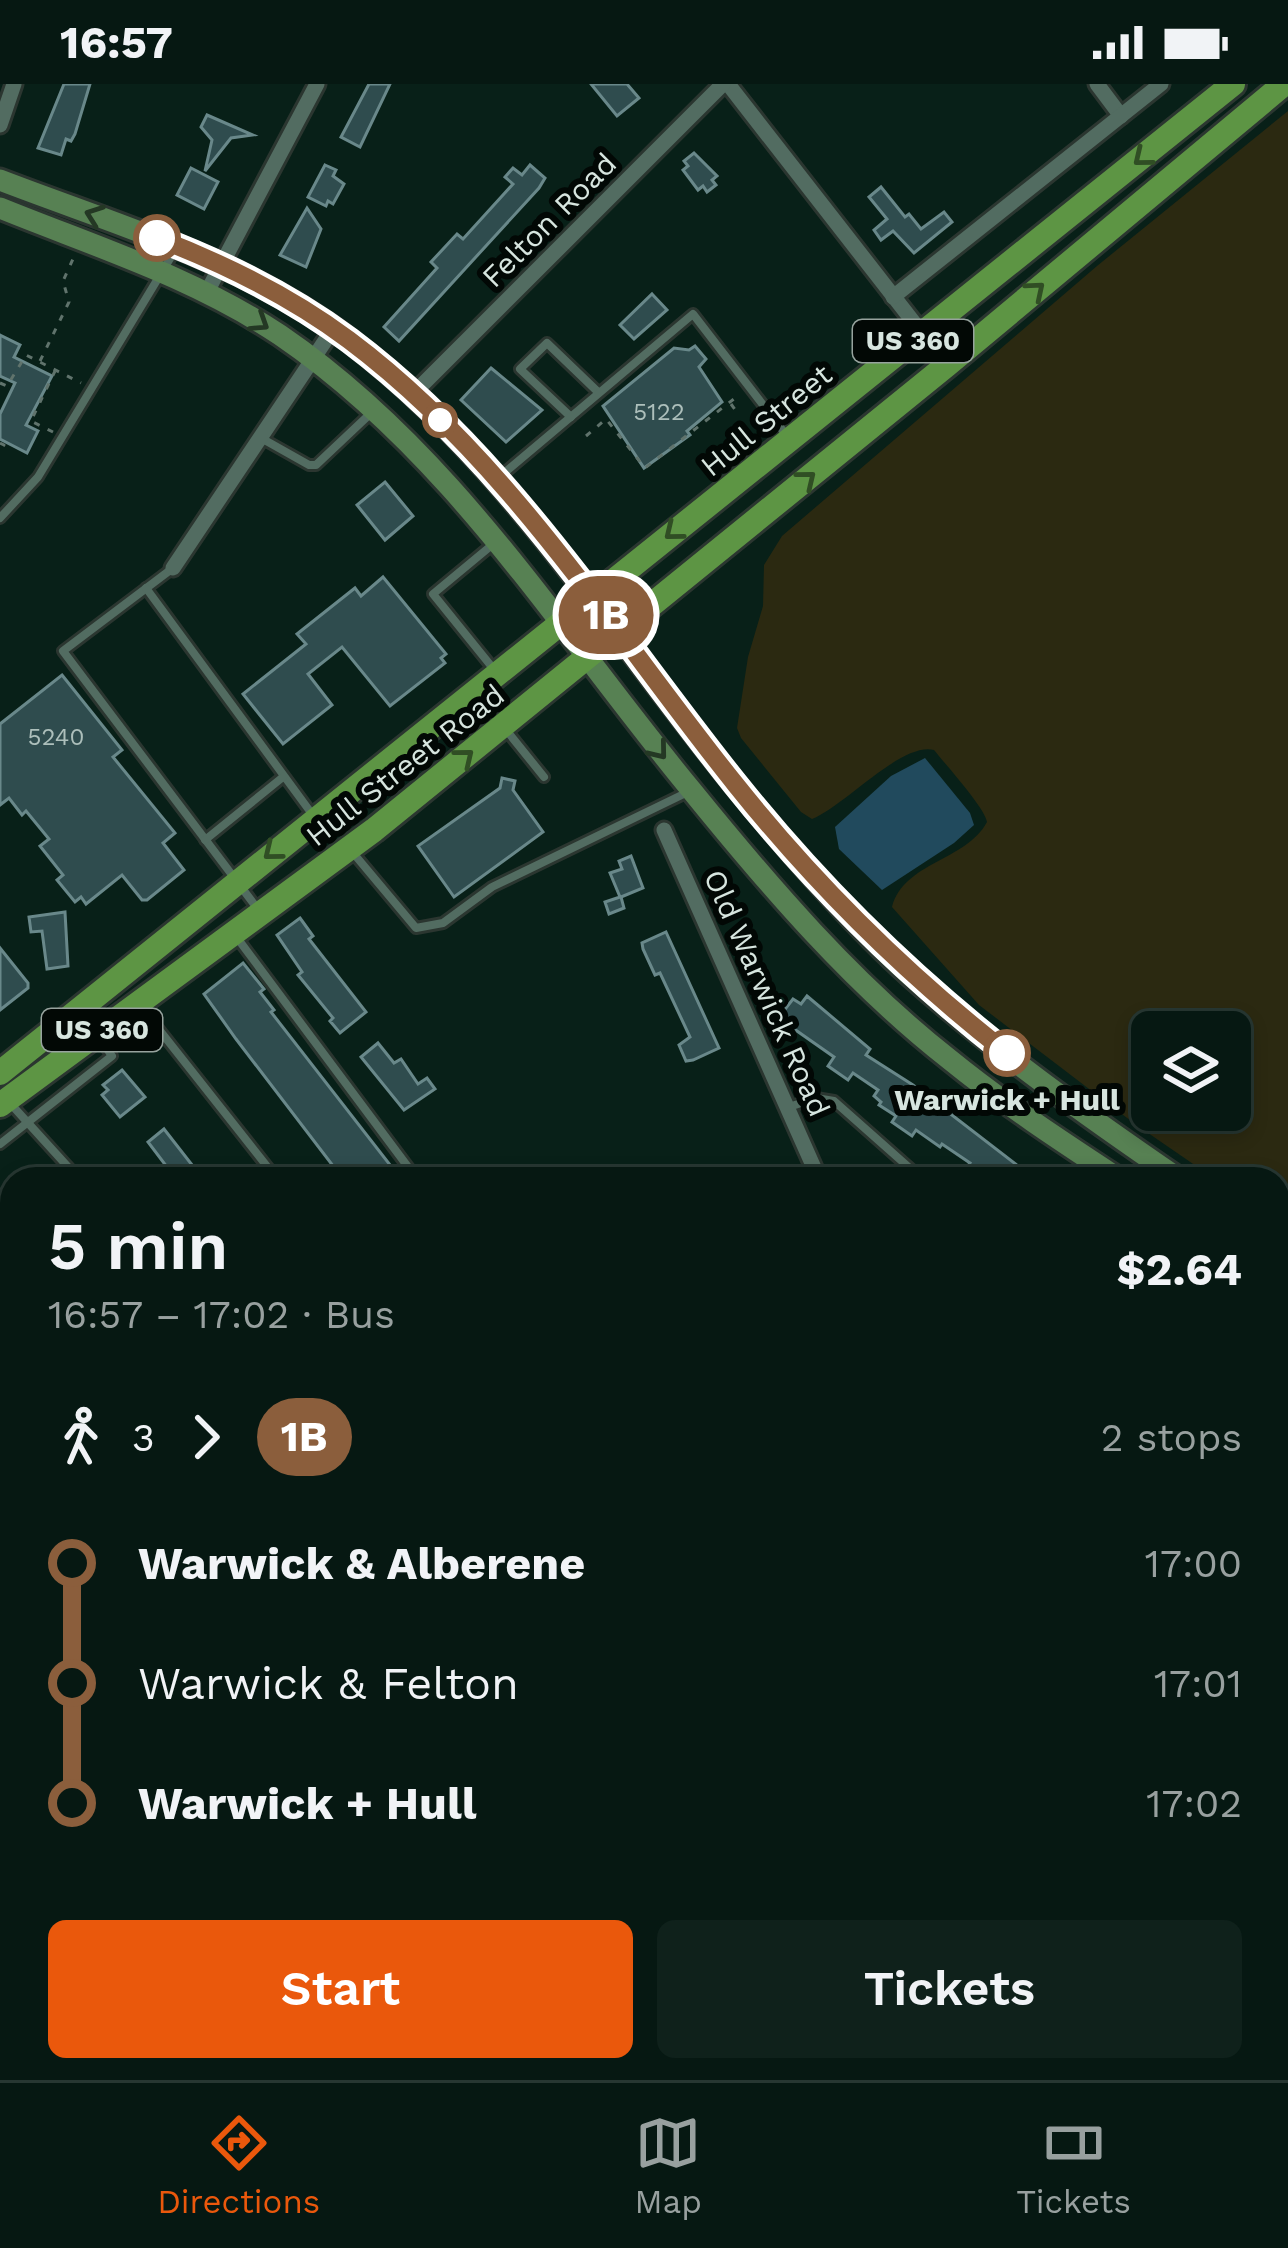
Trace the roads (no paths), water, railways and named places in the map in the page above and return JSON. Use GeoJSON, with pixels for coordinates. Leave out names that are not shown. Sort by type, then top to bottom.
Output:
{"type":"FeatureCollection","features":[{"type":"Feature","properties":{"kind":"main road","name":"Hull Street"},"geometry":{"type":"LineString","coordinates":[[561,622],[1233,84]]}},
{"type":"Feature","properties":{"kind":"main road","name":"US 360"},"geometry":{"type":"LineString","coordinates":[[946,365],[1284,84]]}},
{"type":"Feature","properties":{"kind":"main road"},"geometry":{"type":"LineString","coordinates":[[0,180],[223,265],[333,329],[413,394],[545,535],[737,787],[908,973],[1072,1103],[1162,1167]]}},
{"type":"Feature","properties":{"kind":"main road"},"geometry":{"type":"LineString","coordinates":[[0,208],[208,290],[312,360],[374,411],[498,540],[691,790],[851,970],[929,1042],[1025,1117],[1101,1167]]}},
{"type":"Feature","properties":{"kind":"main road","name":"Hull Street Road"},"geometry":{"type":"LineString","coordinates":[[2,1099],[350,849],[946,365]]}},
{"type":"Feature","properties":{"kind":"main road","name":"Hull Street Road"},"geometry":{"type":"LineString","coordinates":[[0,1072],[561,622]]}},
{"type":"Feature","properties":{"kind":"street"},"geometry":{"type":"LineString","coordinates":[[0,124],[14,84]]}},
{"type":"Feature","properties":{"kind":"street"},"geometry":{"type":"LineString","coordinates":[[208,290],[317,84]]}},
{"type":"Feature","properties":{"kind":"street"},"geometry":{"type":"LineString","coordinates":[[726,84],[946,365]]}},
{"type":"Feature","properties":{"kind":"street","name":"Felton Road"},"geometry":{"type":"LineString","coordinates":[[413,394],[726,84]]}},
{"type":"Feature","properties":{"kind":"street"},"geometry":{"type":"LineString","coordinates":[[1096,84],[1121,116]]}},
{"type":"Feature","properties":{"kind":"street"},"geometry":{"type":"LineString","coordinates":[[893,297],[1161,84]]}},
{"type":"Feature","properties":{"kind":"street"},"geometry":{"type":"LineString","coordinates":[[173,568],[333,329]]}},
{"type":"Feature","properties":{"kind":"street","name":"Old Warwick Road"},"geometry":{"type":"LineString","coordinates":[[664,830],[815,1167]]}},
{"type":"Feature","properties":{"kind":"lane"},"geometry":{"type":"LineString","coordinates":[[0,518],[38,478],[178,246]]}},
{"type":"Feature","properties":{"kind":"lane"},"geometry":{"type":"LineString","coordinates":[[496,480],[693,314],[789,440]]}},
{"type":"Feature","properties":{"kind":"lane"},"geometry":{"type":"LineString","coordinates":[[571,417],[520,368],[547,343],[598,392]]}},
{"type":"Feature","properties":{"kind":"lane"},"geometry":{"type":"LineString","coordinates":[[260,438],[309,465],[316,464],[374,411]]}},
{"type":"Feature","properties":{"kind":"lane"},"geometry":{"type":"LineString","coordinates":[[497,673],[433,594],[498,540]]}},
{"type":"Feature","properties":{"kind":"lane"},"geometry":{"type":"LineString","coordinates":[[173,568],[63,651],[261,914]]}},
{"type":"Feature","properties":{"kind":"lane"},"geometry":{"type":"LineString","coordinates":[[146,588],[315,818]]}},
{"type":"Feature","properties":{"kind":"lane"},"geometry":{"type":"LineString","coordinates":[[503,726],[544,777]]}},
{"type":"Feature","properties":{"kind":"lane"},"geometry":{"type":"LineString","coordinates":[[205,840],[283,777]]}},
{"type":"Feature","properties":{"kind":"lane"},"geometry":{"type":"LineString","coordinates":[[350,849],[416,928],[443,923],[492,887],[691,790]]}},
{"type":"Feature","properties":{"kind":"lane"},"geometry":{"type":"LineString","coordinates":[[234,934],[408,1167]]}},
{"type":"Feature","properties":{"kind":"lane"},"geometry":{"type":"LineString","coordinates":[[111,984],[158,1027],[268,1167]]}},
{"type":"Feature","properties":{"kind":"lane"},"geometry":{"type":"LineString","coordinates":[[0,1144],[112,1056],[97,1034]]}},
{"type":"Feature","properties":{"kind":"lane"},"geometry":{"type":"LineString","coordinates":[[789,1107],[815,1098],[834,1101],[908,1167]]}},
{"type":"Feature","properties":{"kind":"lane"},"geometry":{"type":"LineString","coordinates":[[2,1099],[68,1167]]}},
{"type":"Feature","properties":{"kind":"water"},"geometry":{"type":"Polygon","coordinates":[[[925,758],[970,813],[974,825],[882,890],[839,849],[835,827],[891,776],[925,758]]]}},
{"type":"Feature","properties":{"kind":"place","name":"Warwick + Hull"},"geometry":{"type":"Point","coordinates":[1007,1053]}}]}
